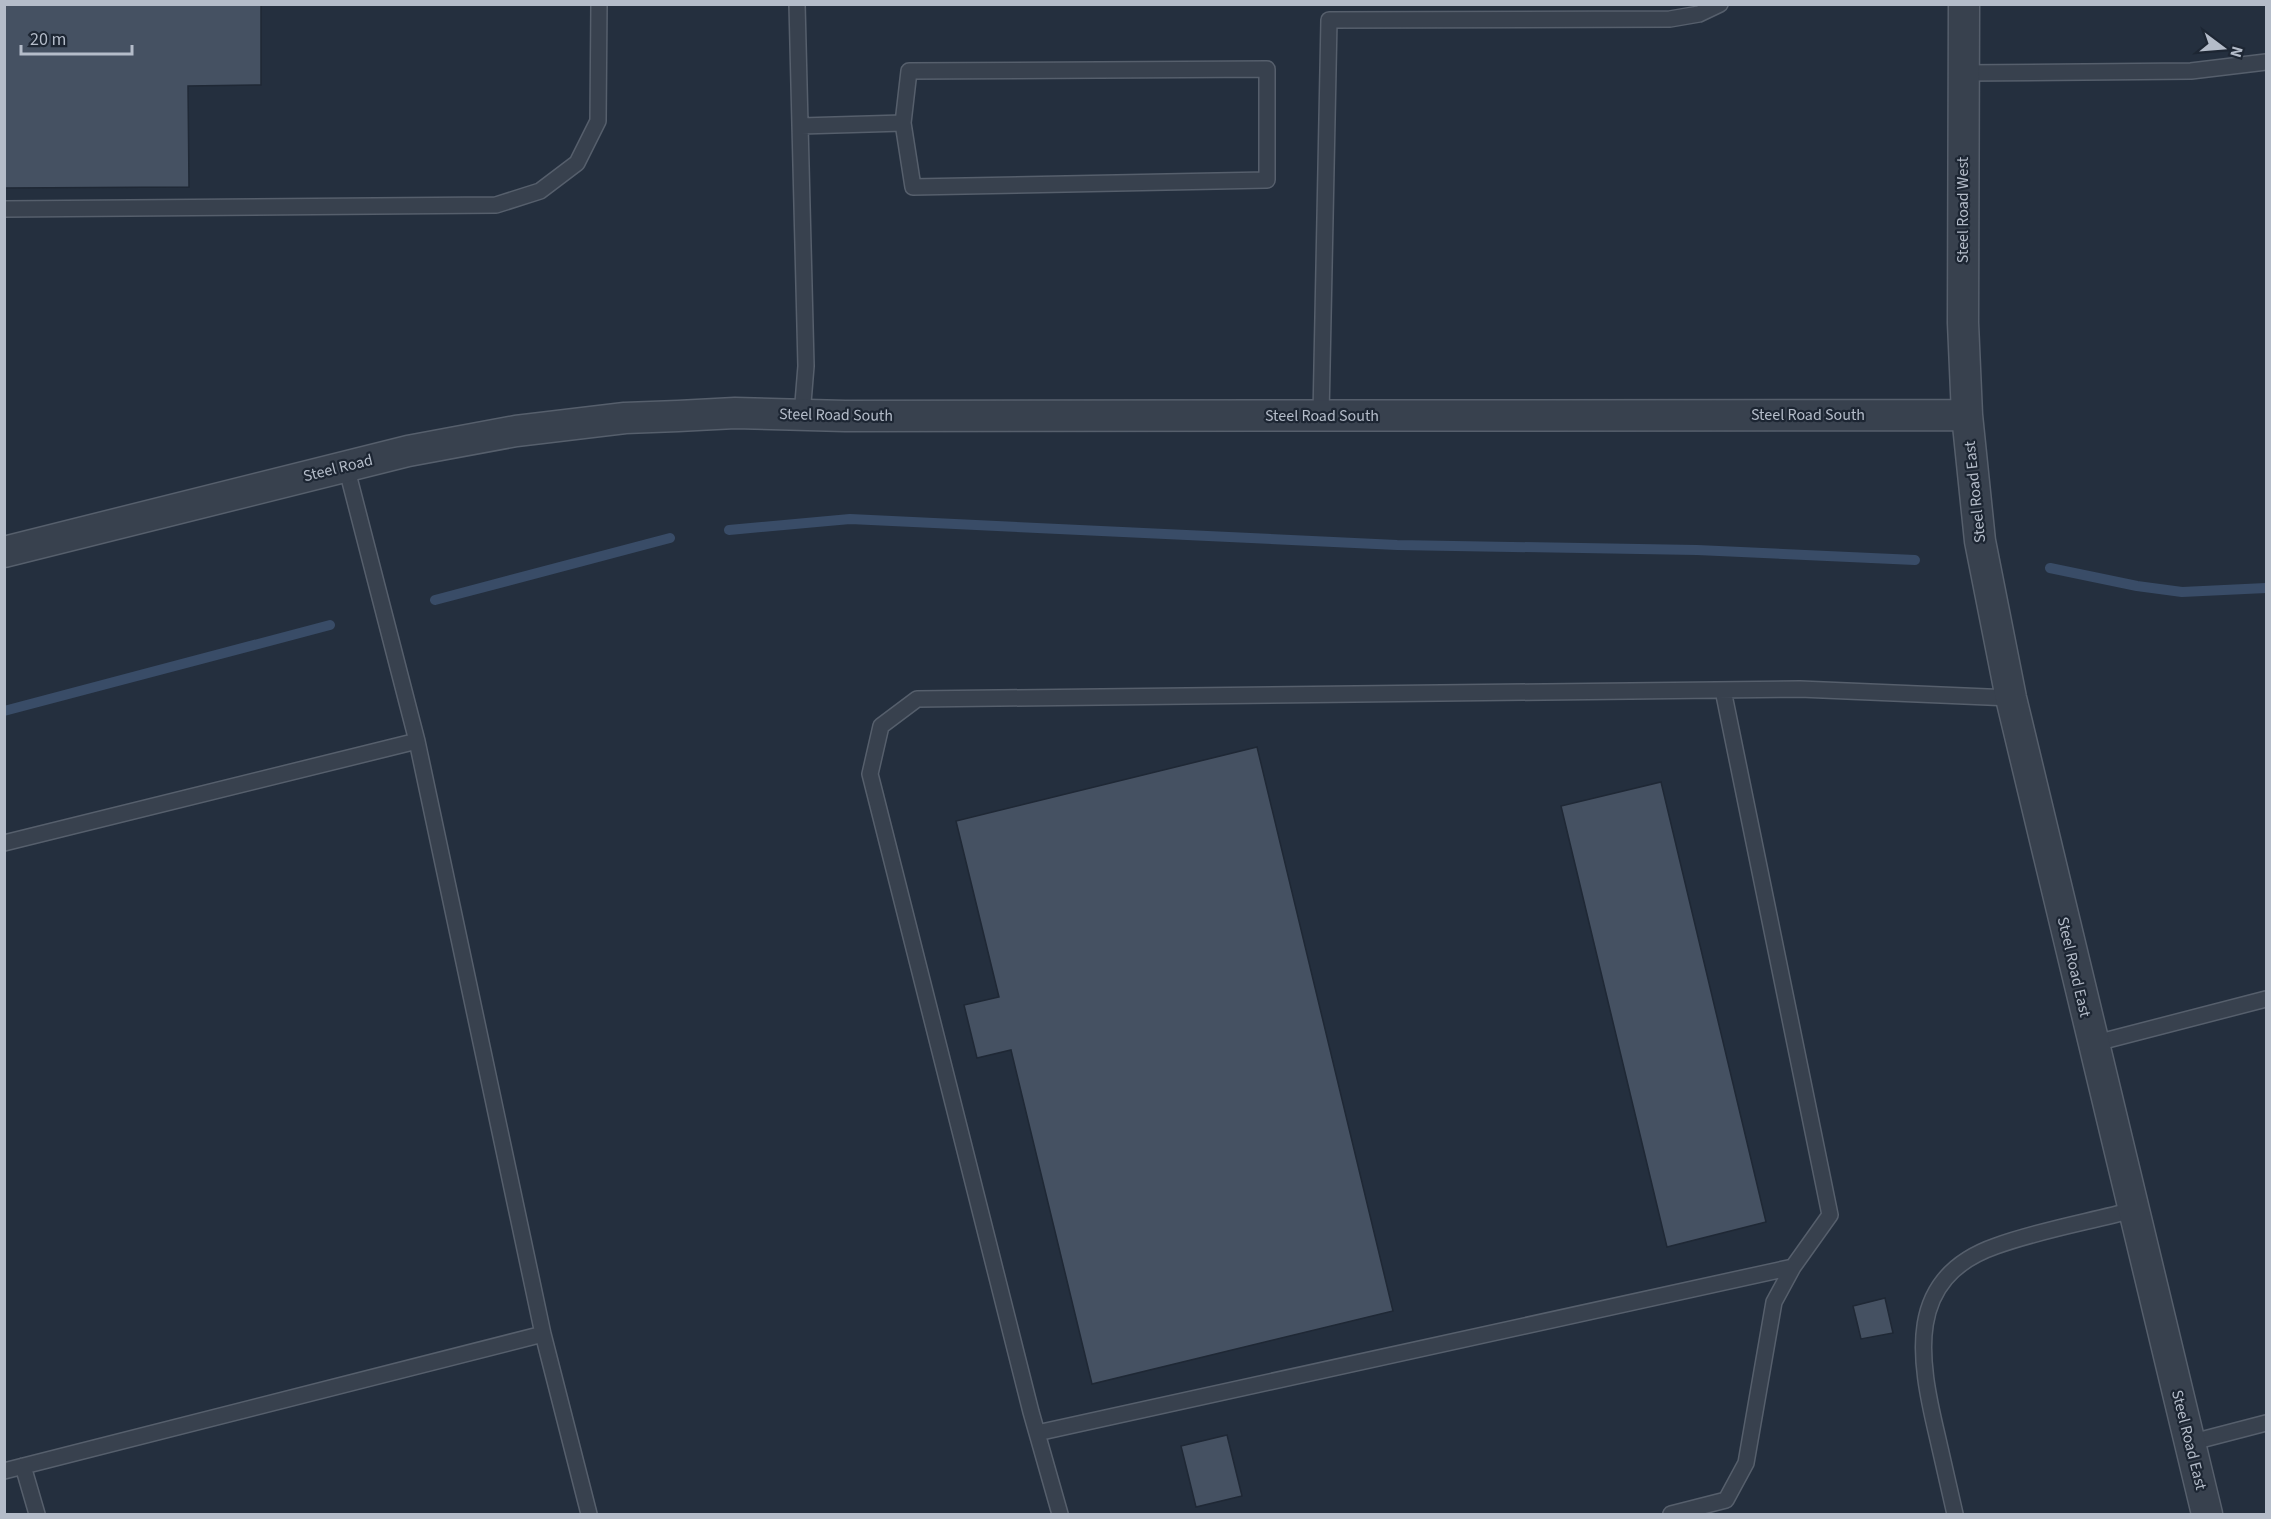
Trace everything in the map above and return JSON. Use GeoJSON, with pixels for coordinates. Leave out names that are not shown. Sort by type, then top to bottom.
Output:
{"type":"FeatureCollection","features":[{"type":"Feature","properties":{"kind":"street","name":"Steel Road West"},"geometry":{"type":"LineString","coordinates":[[1964,4],[1963,323],[1967,415]]}},
{"type":"Feature","properties":{"kind":"street","name":"Steel Road South"},"geometry":{"type":"LineString","coordinates":[[678,416],[1967,415]]}},
{"type":"Feature","properties":{"kind":"street","name":"Steel Road East"},"geometry":{"type":"LineString","coordinates":[[1967,415],[1980,541],[2011,698],[2092,1044],[2207,1515]]}},
{"type":"Feature","properties":{"kind":"street","name":"Steel Road"},"geometry":{"type":"LineString","coordinates":[[4,552],[408,451],[516,431],[625,418],[678,416]]}},
{"type":"Feature","properties":{"kind":"lane"},"geometry":{"type":"LineString","coordinates":[[4,209],[496,205],[540,191],[577,163],[598,121],[599,4]]}},
{"type":"Feature","properties":{"kind":"lane"},"geometry":{"type":"LineString","coordinates":[[797,4],[806,366],[802,415]]}},
{"type":"Feature","properties":{"kind":"lane"},"geometry":{"type":"LineString","coordinates":[[1321,416],[1329,20],[1670,19],[1699,14],[1720,4]]}},
{"type":"Feature","properties":{"kind":"lane"},"geometry":{"type":"LineString","coordinates":[[1964,72],[2191,71],[2266,62]]}},
{"type":"Feature","properties":{"kind":"lane"},"geometry":{"type":"LineString","coordinates":[[1268,69],[1267,180],[913,187],[903,123],[909,71],[1268,69]]}},
{"type":"Feature","properties":{"kind":"lane"},"geometry":{"type":"LineString","coordinates":[[801,126],[903,123]]}},
{"type":"Feature","properties":{"kind":"lane"},"geometry":{"type":"LineString","coordinates":[[346,466],[417,741],[543,1334],[588,1515]]}},
{"type":"Feature","properties":{"kind":"lane"},"geometry":{"type":"LineString","coordinates":[[1060,1515],[1037,1433],[870,774],[881,726],[917,699],[1800,689],[2011,698]]}},
{"type":"Feature","properties":{"kind":"lane"},"geometry":{"type":"LineString","coordinates":[[1671,1515],[1726,1500],[1746,1463],[1774,1302],[1793,1267],[1830,1215],[1723,690]]}},
{"type":"Feature","properties":{"kind":"lane"},"geometry":{"type":"LineString","coordinates":[[4,843],[417,741]]}},
{"type":"Feature","properties":{"kind":"lane"},"geometry":{"type":"LineString","coordinates":[[2092,1044],[2266,999]]}},
{"type":"Feature","properties":{"kind":"lane"},"geometry":{"type":"LineString","coordinates":[[1955,1515],[1923,1362],[1924,1327],[1936,1294],[1959,1267],[1997,1245],[2133,1210]]}},
{"type":"Feature","properties":{"kind":"lane"},"geometry":{"type":"LineString","coordinates":[[1037,1433],[1793,1267]]}},
{"type":"Feature","properties":{"kind":"lane"},"geometry":{"type":"LineString","coordinates":[[4,1471],[543,1334]]}},
{"type":"Feature","properties":{"kind":"lane"},"geometry":{"type":"LineString","coordinates":[[2189,1443],[2266,1423]]}},
{"type":"Feature","properties":{"kind":"lane"},"geometry":{"type":"LineString","coordinates":[[23,1466],[37,1515]]}},
{"type":"Feature","properties":{"kind":"building"},"geometry":{"type":"Polygon","coordinates":[[[4,4],[261,4],[261,85],[188,86],[189,187],[4,188],[4,4]]]}},
{"type":"Feature","properties":{"kind":"building"},"geometry":{"type":"Polygon","coordinates":[[[1257,747],[1393,1311],[1092,1384],[1011,1050],[977,1058],[964,1005],[999,997],[956,821],[1257,747]]]}},
{"type":"Feature","properties":{"kind":"building"},"geometry":{"type":"Polygon","coordinates":[[[1661,782],[1766,1222],[1667,1247],[1561,806],[1661,782]]]}},
{"type":"Feature","properties":{"kind":"building"},"geometry":{"type":"Polygon","coordinates":[[[1885,1298],[1893,1333],[1861,1339],[1853,1306],[1885,1298]]]}},
{"type":"Feature","properties":{"kind":"building"},"geometry":{"type":"Polygon","coordinates":[[[1227,1435],[1242,1496],[1196,1507],[1181,1446],[1227,1435]]]}},
{"type":"Feature","properties":{"kind":"waterway"},"geometry":{"type":"LineString","coordinates":[[729,530],[850,519],[1397,545],[1697,550],[1915,560]]}},
{"type":"Feature","properties":{"kind":"waterway"},"geometry":{"type":"LineString","coordinates":[[435,600],[670,538]]}},
{"type":"Feature","properties":{"kind":"waterway"},"geometry":{"type":"LineString","coordinates":[[2050,568],[2137,586],[2182,592],[2266,588]]}},
{"type":"Feature","properties":{"kind":"waterway"},"geometry":{"type":"LineString","coordinates":[[4,711],[330,625]]}}]}
